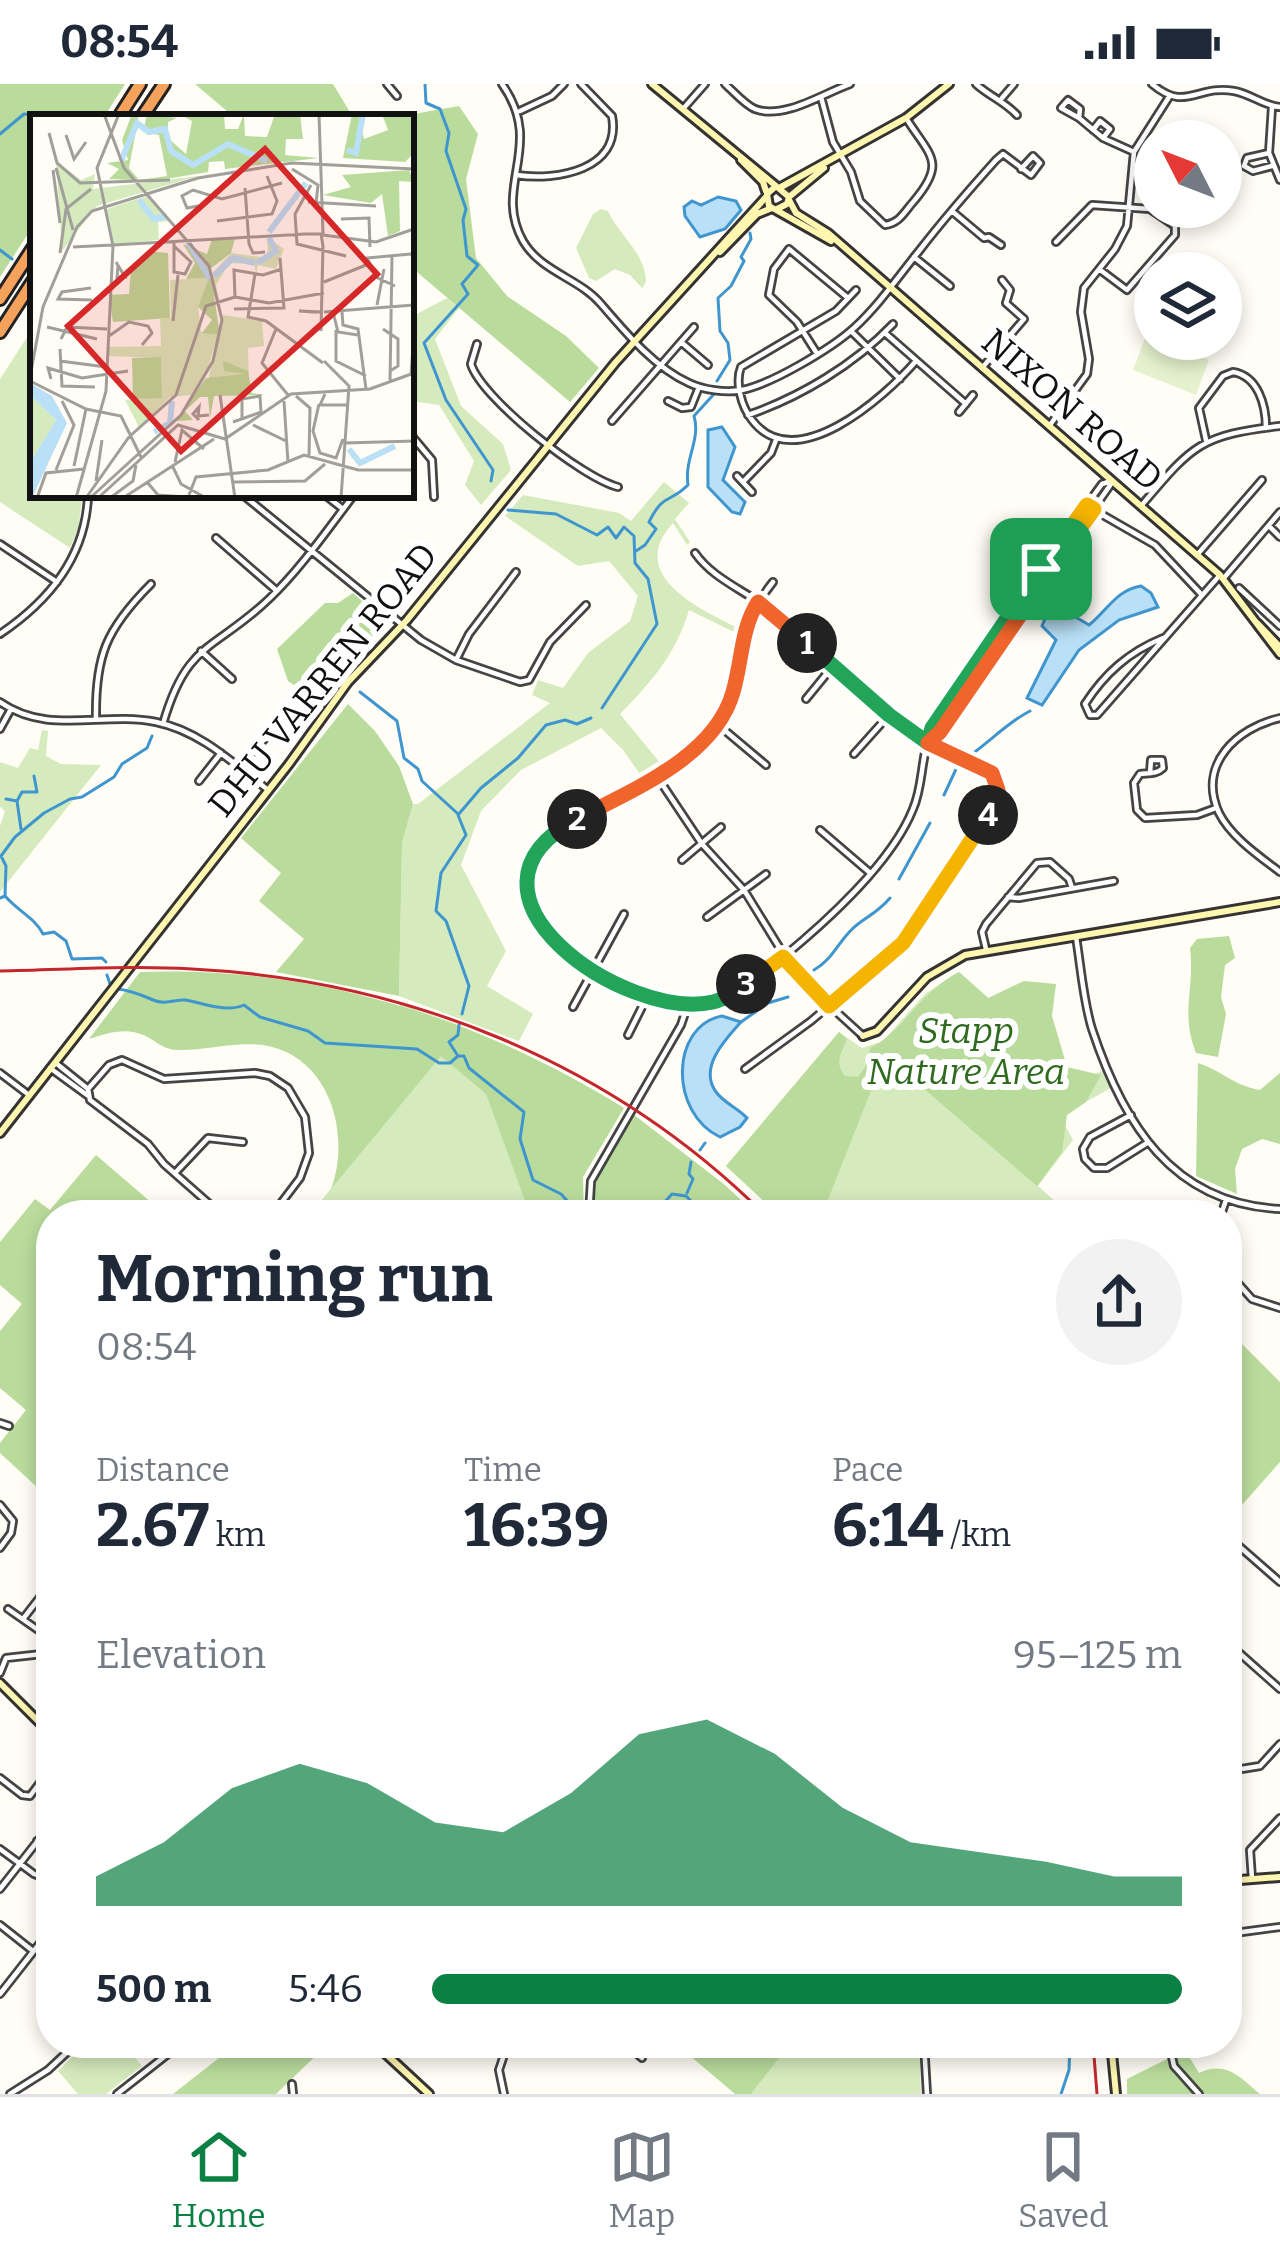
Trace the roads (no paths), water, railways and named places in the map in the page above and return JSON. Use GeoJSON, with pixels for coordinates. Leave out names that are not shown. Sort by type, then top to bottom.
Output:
{"type":"FeatureCollection","features":[{"type":"Feature","properties":{"kind":"highway"},"geometry":{"type":"LineString","coordinates":[[120,114],[140,84]]}},
{"type":"Feature","properties":{"kind":"highway"},"geometry":{"type":"LineString","coordinates":[[144,114],[164,84]]}},
{"type":"Feature","properties":{"kind":"highway"},"geometry":{"type":"LineString","coordinates":[[0,298],[30,253]]}},
{"type":"Feature","properties":{"kind":"highway"},"geometry":{"type":"LineString","coordinates":[[0,332],[30,286]]}},
{"type":"Feature","properties":{"kind":"main road"},"geometry":{"type":"LineString","coordinates":[[652,84],[778,186]]}},
{"type":"Feature","properties":{"kind":"main road"},"geometry":{"type":"LineString","coordinates":[[831,162],[906,118],[949,84]]}},
{"type":"Feature","properties":{"kind":"main road"},"geometry":{"type":"LineString","coordinates":[[731,148],[763,182],[775,209]]}},
{"type":"Feature","properties":{"kind":"main road","name":"DHU VARREN ROAD"},"geometry":{"type":"LineString","coordinates":[[0,1132],[347,682],[402,626],[634,341],[766,195],[831,162]]}},
{"type":"Feature","properties":{"kind":"main road","name":"DHU VARREN ROAD"},"geometry":{"type":"LineString","coordinates":[[699,269],[757,214],[775,209],[831,162]]}},
{"type":"Feature","properties":{"kind":"main road","name":"NIXON ROAD"},"geometry":{"type":"LineString","coordinates":[[778,186],[796,213],[818,225],[1221,577],[1280,651]]}},
{"type":"Feature","properties":{"kind":"main road","name":"NIXON ROAD"},"geometry":{"type":"LineString","coordinates":[[775,209],[844,249]]}},
{"type":"Feature","properties":{"kind":"main road"},"geometry":{"type":"LineString","coordinates":[[863,1036],[878,1031],[927,977],[949,962],[986,949],[1280,902]]}},
{"type":"Feature","properties":{"kind":"main road"},"geometry":{"type":"LineString","coordinates":[[0,1683],[36,1719]]}},
{"type":"Feature","properties":{"kind":"main road"},"geometry":{"type":"LineString","coordinates":[[1242,1880],[1280,1877]]}},
{"type":"Feature","properties":{"kind":"main road"},"geometry":{"type":"LineString","coordinates":[[389,2058],[423,2092]]}},
{"type":"Feature","properties":{"kind":"main road"},"geometry":{"type":"LineString","coordinates":[[1112,2058],[1116,2094]]}},
{"type":"Feature","properties":{"kind":"street"},"geometry":{"type":"LineString","coordinates":[[387,84],[392,94]]}},
{"type":"Feature","properties":{"kind":"street"},"geometry":{"type":"LineString","coordinates":[[502,84],[520,111],[523,129],[515,175],[517,224],[529,249],[598,300],[662,364],[699,387],[740,391],[765,382],[851,331],[1003,154],[1021,169]]}},
{"type":"Feature","properties":{"kind":"street"},"geometry":{"type":"LineString","coordinates":[[520,111],[564,84]]}},
{"type":"Feature","properties":{"kind":"street"},"geometry":{"type":"LineString","coordinates":[[515,175],[534,177],[582,169],[604,156],[613,138],[612,116],[581,84]]}},
{"type":"Feature","properties":{"kind":"street"},"geometry":{"type":"LineString","coordinates":[[683,109],[705,84]]}},
{"type":"Feature","properties":{"kind":"street"},"geometry":{"type":"LineString","coordinates":[[725,84],[752,109],[761,111],[821,97],[850,84]]}},
{"type":"Feature","properties":{"kind":"street"},"geometry":{"type":"LineString","coordinates":[[976,84],[1017,115]]}},
{"type":"Feature","properties":{"kind":"street"},"geometry":{"type":"LineString","coordinates":[[1001,99],[1014,84]]}},
{"type":"Feature","properties":{"kind":"street"},"geometry":{"type":"LineString","coordinates":[[1152,84],[1169,98],[1233,91],[1276,107],[1269,152],[1280,180]]}},
{"type":"Feature","properties":{"kind":"street"},"geometry":{"type":"LineString","coordinates":[[1049,426],[1087,374],[1084,288],[1121,238],[1130,208],[1134,152],[1103,138],[1079,118],[1080,109],[1068,100],[1075,91]]}},
{"type":"Feature","properties":{"kind":"street"},"geometry":{"type":"LineString","coordinates":[[821,97],[830,132],[865,208],[881,224],[895,224],[930,184],[934,171],[932,159],[906,118]]}},
{"type":"Feature","properties":{"kind":"street"},"geometry":{"type":"LineString","coordinates":[[1155,120],[1169,98]]}},
{"type":"Feature","properties":{"kind":"street"},"geometry":{"type":"LineString","coordinates":[[1093,130],[1100,121],[1110,129],[1103,138]]}},
{"type":"Feature","properties":{"kind":"street"},"geometry":{"type":"LineString","coordinates":[[1269,152],[1247,158],[1244,166],[1253,171],[1272,166]]}},
{"type":"Feature","properties":{"kind":"street"},"geometry":{"type":"LineString","coordinates":[[1057,242],[1086,208],[1154,212],[1175,226],[1177,232],[1127,290],[1099,269]]}},
{"type":"Feature","properties":{"kind":"street"},"geometry":{"type":"LineString","coordinates":[[951,211],[984,238],[989,236],[1001,245]]}},
{"type":"Feature","properties":{"kind":"street"},"geometry":{"type":"LineString","coordinates":[[816,352],[769,296],[774,268],[789,250],[848,298]]}},
{"type":"Feature","properties":{"kind":"street"},"geometry":{"type":"LineString","coordinates":[[914,256],[950,286]]}},
{"type":"Feature","properties":{"kind":"street"},"geometry":{"type":"LineString","coordinates":[[982,368],[1024,319],[1006,303],[1010,290],[1002,280]]}},
{"type":"Feature","properties":{"kind":"street"},"geometry":{"type":"LineString","coordinates":[[856,290],[835,311],[741,367],[740,391],[748,415],[776,440],[802,442],[885,395],[916,361]]}},
{"type":"Feature","properties":{"kind":"street"},"geometry":{"type":"LineString","coordinates":[[748,415],[789,397],[868,350],[893,324]]}},
{"type":"Feature","properties":{"kind":"street"},"geometry":{"type":"LineString","coordinates":[[612,421],[694,328]]}},
{"type":"Feature","properties":{"kind":"street"},"geometry":{"type":"LineString","coordinates":[[851,331],[900,379]]}},
{"type":"Feature","properties":{"kind":"street"},"geometry":{"type":"LineString","coordinates":[[885,333],[966,404]]}},
{"type":"Feature","properties":{"kind":"street"},"geometry":{"type":"LineString","coordinates":[[681,342],[708,365]]}},
{"type":"Feature","properties":{"kind":"street"},"geometry":{"type":"LineString","coordinates":[[477,344],[471,361],[481,386],[592,477],[618,487]]}},
{"type":"Feature","properties":{"kind":"street"},"geometry":{"type":"LineString","coordinates":[[1207,440],[1199,407],[1222,376],[1233,372],[1252,381],[1264,404],[1266,428]]}},
{"type":"Feature","properties":{"kind":"street"},"geometry":{"type":"LineString","coordinates":[[668,401],[688,409],[699,387]]}},
{"type":"Feature","properties":{"kind":"street"},"geometry":{"type":"LineString","coordinates":[[958,412],[974,395]]}},
{"type":"Feature","properties":{"kind":"street"},"geometry":{"type":"LineString","coordinates":[[1142,506],[1180,460],[1207,440],[1280,426]]}},
{"type":"Feature","properties":{"kind":"street"},"geometry":{"type":"LineString","coordinates":[[414,439],[432,460],[434,497]]}},
{"type":"Feature","properties":{"kind":"street"},"geometry":{"type":"LineString","coordinates":[[752,492],[740,479],[771,453],[776,440]]}},
{"type":"Feature","properties":{"kind":"street"},"geometry":{"type":"LineString","coordinates":[[1197,555],[1262,480]]}},
{"type":"Feature","properties":{"kind":"street"},"geometry":{"type":"LineString","coordinates":[[773,582],[749,619],[733,694],[695,748],[656,776],[545,839],[533,857],[527,890],[550,939],[594,971],[647,995],[688,1004],[723,998],[783,957],[869,872],[895,842],[915,805],[932,728],[1111,481]]}},
{"type":"Feature","properties":{"kind":"street"},"geometry":{"type":"LineString","coordinates":[[0,634],[29,613],[57,582],[82,537],[88,498]]}},
{"type":"Feature","properties":{"kind":"street"},"geometry":{"type":"LineString","coordinates":[[246,498],[402,626],[456,660],[520,682],[529,680],[550,642],[586,605]]}},
{"type":"Feature","properties":{"kind":"street"},"geometry":{"type":"LineString","coordinates":[[330,498],[343,508]]}},
{"type":"Feature","properties":{"kind":"street"},"geometry":{"type":"LineString","coordinates":[[164,724],[176,684],[201,651],[277,591],[351,498]]}},
{"type":"Feature","properties":{"kind":"street"},"geometry":{"type":"LineString","coordinates":[[1090,507],[1155,545],[1202,594]]}},
{"type":"Feature","properties":{"kind":"street"},"geometry":{"type":"LineString","coordinates":[[1163,638],[1121,661],[1084,704],[1090,715],[1096,715],[1280,512]]}},
{"type":"Feature","properties":{"kind":"street"},"geometry":{"type":"LineString","coordinates":[[1269,526],[1280,537]]}},
{"type":"Feature","properties":{"kind":"street"},"geometry":{"type":"LineString","coordinates":[[216,538],[277,591]]}},
{"type":"Feature","properties":{"kind":"street"},"geometry":{"type":"LineString","coordinates":[[0,544],[57,582]]}},
{"type":"Feature","properties":{"kind":"street"},"geometry":{"type":"LineString","coordinates":[[695,553],[711,572],[758,602],[889,715],[928,743],[989,771],[997,782],[997,796],[968,849],[903,943],[745,1069]]}},
{"type":"Feature","properties":{"kind":"street"},"geometry":{"type":"LineString","coordinates":[[456,660],[469,634],[517,572]]}},
{"type":"Feature","properties":{"kind":"street"},"geometry":{"type":"LineString","coordinates":[[97,719],[97,674],[104,646],[121,616],[151,584]]}},
{"type":"Feature","properties":{"kind":"street"},"geometry":{"type":"LineString","coordinates":[[1239,588],[1280,626]]}},
{"type":"Feature","properties":{"kind":"street"},"geometry":{"type":"LineString","coordinates":[[201,651],[232,679]]}},
{"type":"Feature","properties":{"kind":"street"},"geometry":{"type":"LineString","coordinates":[[806,698],[833,666]]}},
{"type":"Feature","properties":{"kind":"street"},"geometry":{"type":"LineString","coordinates":[[0,702],[55,723],[97,719],[164,724],[196,736],[268,790]]}},
{"type":"Feature","properties":{"kind":"street"},"geometry":{"type":"LineString","coordinates":[[0,729],[11,709]]}},
{"type":"Feature","properties":{"kind":"street"},"geometry":{"type":"LineString","coordinates":[[239,767],[290,711]]}},
{"type":"Feature","properties":{"kind":"street"},"geometry":{"type":"LineString","coordinates":[[854,754],[889,715]]}},
{"type":"Feature","properties":{"kind":"street"},"geometry":{"type":"LineString","coordinates":[[1280,718],[1249,727],[1228,744],[1215,773],[1217,807],[1232,831],[1280,872]]}},
{"type":"Feature","properties":{"kind":"street"},"geometry":{"type":"LineString","coordinates":[[716,723],[766,765]]}},
{"type":"Feature","properties":{"kind":"street"},"geometry":{"type":"LineString","coordinates":[[199,781],[221,753]]}},
{"type":"Feature","properties":{"kind":"street"},"geometry":{"type":"LineString","coordinates":[[1150,773],[1140,774],[1134,783],[1137,810],[1145,818],[1196,814],[1217,807]]}},
{"type":"Feature","properties":{"kind":"street"},"geometry":{"type":"LineString","coordinates":[[656,776],[702,844],[744,890],[783,957],[863,1036]]}},
{"type":"Feature","properties":{"kind":"street"},"geometry":{"type":"LineString","coordinates":[[582,816],[591,834]]}},
{"type":"Feature","properties":{"kind":"street"},"geometry":{"type":"LineString","coordinates":[[682,860],[721,827]]}},
{"type":"Feature","properties":{"kind":"street"},"geometry":{"type":"LineString","coordinates":[[820,830],[869,872]]}},
{"type":"Feature","properties":{"kind":"street"},"geometry":{"type":"LineString","coordinates":[[986,949],[982,932],[1030,869],[1044,860],[1064,873],[1072,888]]}},
{"type":"Feature","properties":{"kind":"street"},"geometry":{"type":"LineString","coordinates":[[707,917],[766,874]]}},
{"type":"Feature","properties":{"kind":"street"},"geometry":{"type":"LineString","coordinates":[[1008,897],[1114,881]]}},
{"type":"Feature","properties":{"kind":"street"},"geometry":{"type":"LineString","coordinates":[[573,1007],[624,914]]}},
{"type":"Feature","properties":{"kind":"street"},"geometry":{"type":"LineString","coordinates":[[1076,937],[1092,1027],[1131,1115],[1147,1143],[1194,1185],[1226,1200]]}},
{"type":"Feature","properties":{"kind":"street"},"geometry":{"type":"LineString","coordinates":[[628,1035],[647,995]]}},
{"type":"Feature","properties":{"kind":"street"},"geometry":{"type":"LineString","coordinates":[[590,1200],[591,1181],[688,1004]]}},
{"type":"Feature","properties":{"kind":"street"},"geometry":{"type":"LineString","coordinates":[[88,1092],[106,1067],[122,1060],[164,1079],[255,1072],[280,1082],[305,1117],[310,1144],[303,1174],[283,1200]]}},
{"type":"Feature","properties":{"kind":"street"},"geometry":{"type":"LineString","coordinates":[[52,1065],[88,1092],[120,1126],[148,1144],[205,1200]]}},
{"type":"Feature","properties":{"kind":"street"},"geometry":{"type":"LineString","coordinates":[[0,1072],[29,1095]]}},
{"type":"Feature","properties":{"kind":"street"},"geometry":{"type":"LineString","coordinates":[[1131,1115],[1090,1138],[1083,1149],[1085,1160],[1094,1168],[1107,1168],[1147,1143]]}},
{"type":"Feature","properties":{"kind":"street"},"geometry":{"type":"LineString","coordinates":[[175,1173],[208,1138],[243,1142]]}},
{"type":"Feature","properties":{"kind":"street"},"geometry":{"type":"LineString","coordinates":[[1242,1203],[1280,1209]]}},
{"type":"Feature","properties":{"kind":"street"},"geometry":{"type":"LineString","coordinates":[[1242,1288],[1252,1299],[1280,1308]]}},
{"type":"Feature","properties":{"kind":"street"},"geometry":{"type":"LineString","coordinates":[[0,1424],[9,1426]]}},
{"type":"Feature","properties":{"kind":"street"},"geometry":{"type":"LineString","coordinates":[[0,1505],[13,1521],[0,1548]]}},
{"type":"Feature","properties":{"kind":"street"},"geometry":{"type":"LineString","coordinates":[[1242,1549],[1280,1582]]}},
{"type":"Feature","properties":{"kind":"street"},"geometry":{"type":"LineString","coordinates":[[22,1618],[36,1602]]}},
{"type":"Feature","properties":{"kind":"street"},"geometry":{"type":"LineString","coordinates":[[8,1609],[36,1628]]}},
{"type":"Feature","properties":{"kind":"street"},"geometry":{"type":"LineString","coordinates":[[0,1673],[3,1658],[36,1655]]}},
{"type":"Feature","properties":{"kind":"street"},"geometry":{"type":"LineString","coordinates":[[1242,1655],[1280,1689]]}},
{"type":"Feature","properties":{"kind":"street"},"geometry":{"type":"LineString","coordinates":[[1242,1769],[1260,1766],[1280,1744]]}},
{"type":"Feature","properties":{"kind":"street"},"geometry":{"type":"LineString","coordinates":[[0,1778],[23,1796],[31,1796],[36,1789]]}},
{"type":"Feature","properties":{"kind":"street"},"geometry":{"type":"LineString","coordinates":[[1252,1879],[1250,1850],[1280,1818]]}},
{"type":"Feature","properties":{"kind":"street"},"geometry":{"type":"LineString","coordinates":[[0,1888],[36,1844]]}},
{"type":"Feature","properties":{"kind":"street"},"geometry":{"type":"LineString","coordinates":[[0,1849],[36,1872]]}},
{"type":"Feature","properties":{"kind":"street"},"geometry":{"type":"LineString","coordinates":[[0,1925],[33,1951]]}},
{"type":"Feature","properties":{"kind":"street"},"geometry":{"type":"LineString","coordinates":[[1242,1932],[1280,1927]]}},
{"type":"Feature","properties":{"kind":"street"},"geometry":{"type":"LineString","coordinates":[[1,1990],[36,1947]]}},
{"type":"Feature","properties":{"kind":"street"},"geometry":{"type":"LineString","coordinates":[[10,2094],[61,2058]]}},
{"type":"Feature","properties":{"kind":"street"},"geometry":{"type":"LineString","coordinates":[[117,2094],[163,2058]]}},
{"type":"Feature","properties":{"kind":"street"},"geometry":{"type":"LineString","coordinates":[[503,2058],[499,2070],[504,2094]]}},
{"type":"Feature","properties":{"kind":"street"},"geometry":{"type":"LineString","coordinates":[[925,2058],[927,2094]]}},
{"type":"Feature","properties":{"kind":"street"},"geometry":{"type":"LineString","coordinates":[[1172,2058],[1198,2094]]}},
{"type":"Feature","properties":{"kind":"street"},"geometry":{"type":"LineString","coordinates":[[292,2084],[293,2094]]}},
{"type":"Feature","properties":{"kind":"water"},"geometry":{"type":"Polygon","coordinates":[[[718,197],[736,201],[741,210],[725,229],[700,237],[684,207],[718,197]]]}},
{"type":"Feature","properties":{"kind":"water"},"geometry":{"type":"Polygon","coordinates":[[[722,427],[735,447],[723,480],[745,502],[740,514],[732,512],[708,487],[708,430],[722,427]]]}},
{"type":"Feature","properties":{"kind":"water"},"geometry":{"type":"Polygon","coordinates":[[[1141,586],[1158,607],[1119,620],[1079,650],[1042,705],[1027,698],[1056,640],[1042,626],[1052,603],[1089,625],[1118,596],[1141,586]]]}},
{"type":"Feature","properties":{"kind":"water"},"geometry":{"type":"Polygon","coordinates":[[[722,1016],[741,1022],[716,1054],[711,1083],[719,1096],[747,1118],[720,1137],[691,1109],[682,1071],[693,1036],[705,1023],[722,1016]]]}},
{"type":"Feature","properties":{"kind":"waterway"},"geometry":{"type":"LineString","coordinates":[[425,84],[426,103],[440,109],[449,133],[446,151],[466,209],[467,256],[478,265],[462,284],[468,294],[424,343],[446,400],[493,470],[491,481]]}},
{"type":"Feature","properties":{"kind":"waterway"},"geometry":{"type":"LineString","coordinates":[[0,134],[24,114],[30,115]]}},
{"type":"Feature","properties":{"kind":"waterway"},"geometry":{"type":"LineString","coordinates":[[717,381],[730,360],[728,343],[720,331],[718,298],[731,286],[744,261],[741,257],[750,233]]}},
{"type":"Feature","properties":{"kind":"waterway"},"geometry":{"type":"LineString","coordinates":[[0,250],[12,259]]}},
{"type":"Feature","properties":{"kind":"waterway"},"geometry":{"type":"LineString","coordinates":[[636,551],[656,529],[649,522],[659,506],[688,485],[694,416],[714,394]]}},
{"type":"Feature","properties":{"kind":"waterway"},"geometry":{"type":"LineString","coordinates":[[508,510],[556,514],[597,535],[608,527],[616,538],[624,527],[634,536],[635,563],[648,579],[657,624],[602,708]]}},
{"type":"Feature","properties":{"kind":"waterway"},"geometry":{"type":"LineString","coordinates":[[360,692],[397,721],[404,758],[457,813]]}},
{"type":"Feature","properties":{"kind":"waterway"},"geometry":{"type":"LineString","coordinates":[[972,754],[1030,711]]}},
{"type":"Feature","properties":{"kind":"waterway"},"geometry":{"type":"LineString","coordinates":[[462,1014],[469,986],[446,921],[436,911],[441,873],[466,835],[458,815],[546,725],[565,720],[577,724],[591,718]]}},
{"type":"Feature","properties":{"kind":"waterway"},"geometry":{"type":"LineString","coordinates":[[5,896],[6,866],[1,856],[15,837],[44,813],[114,777],[122,764],[147,748],[152,736]]}},
{"type":"Feature","properties":{"kind":"waterway"},"geometry":{"type":"LineString","coordinates":[[944,795],[957,767]]}},
{"type":"Feature","properties":{"kind":"waterway"},"geometry":{"type":"LineString","coordinates":[[17,801],[22,792],[37,792],[34,776]]}},
{"type":"Feature","properties":{"kind":"waterway"},"geometry":{"type":"LineString","coordinates":[[6,799],[17,801],[21,829]]}},
{"type":"Feature","properties":{"kind":"waterway"},"geometry":{"type":"LineString","coordinates":[[899,879],[930,823]]}},
{"type":"Feature","properties":{"kind":"waterway"},"geometry":{"type":"LineString","coordinates":[[0,898],[5,896],[43,934],[54,932],[66,941],[72,959],[102,958],[106,962]]}},
{"type":"Feature","properties":{"kind":"waterway"},"geometry":{"type":"LineString","coordinates":[[814,970],[852,929],[890,898]]}},
{"type":"Feature","properties":{"kind":"waterway"},"geometry":{"type":"LineString","coordinates":[[107,975],[110,984]]}},
{"type":"Feature","properties":{"kind":"waterway"},"geometry":{"type":"LineString","coordinates":[[118,989],[160,1002],[244,1005],[260,1017],[308,1031],[325,1043],[417,1049],[439,1063],[450,1063],[458,1056]]}},
{"type":"Feature","properties":{"kind":"waterway"},"geometry":{"type":"LineString","coordinates":[[741,1022],[768,1003],[788,997]]}},
{"type":"Feature","properties":{"kind":"waterway"},"geometry":{"type":"LineString","coordinates":[[459,1025],[458,1035],[449,1042],[458,1056],[464,1056],[469,1068],[524,1112],[520,1139],[533,1180],[566,1200]]}},
{"type":"Feature","properties":{"kind":"waterway"},"geometry":{"type":"LineString","coordinates":[[700,1150],[705,1143]]}},
{"type":"Feature","properties":{"kind":"waterway"},"geometry":{"type":"LineString","coordinates":[[687,1193],[693,1179],[691,1162]]}},
{"type":"Feature","properties":{"kind":"waterway"},"geometry":{"type":"LineString","coordinates":[[667,1200],[672,1194],[690,1200]]}},
{"type":"Feature","properties":{"kind":"waterway"},"geometry":{"type":"LineString","coordinates":[[1061,2094],[1069,2058]]}},
{"type":"Feature","properties":{"kind":"railway"},"geometry":{"type":"LineString","coordinates":[[0,971],[168,968],[272,976],[427,1011],[573,1073],[641,1114],[748,1200]]}},
{"type":"Feature","properties":{"kind":"railway"},"geometry":{"type":"LineString","coordinates":[[1094,2058],[1097,2094]]}},
{"type":"Feature","properties":{"kind":"park label","name":"Stapp Nature Area"},"geometry":{"type":"Point","coordinates":[966,1052]}}]}
